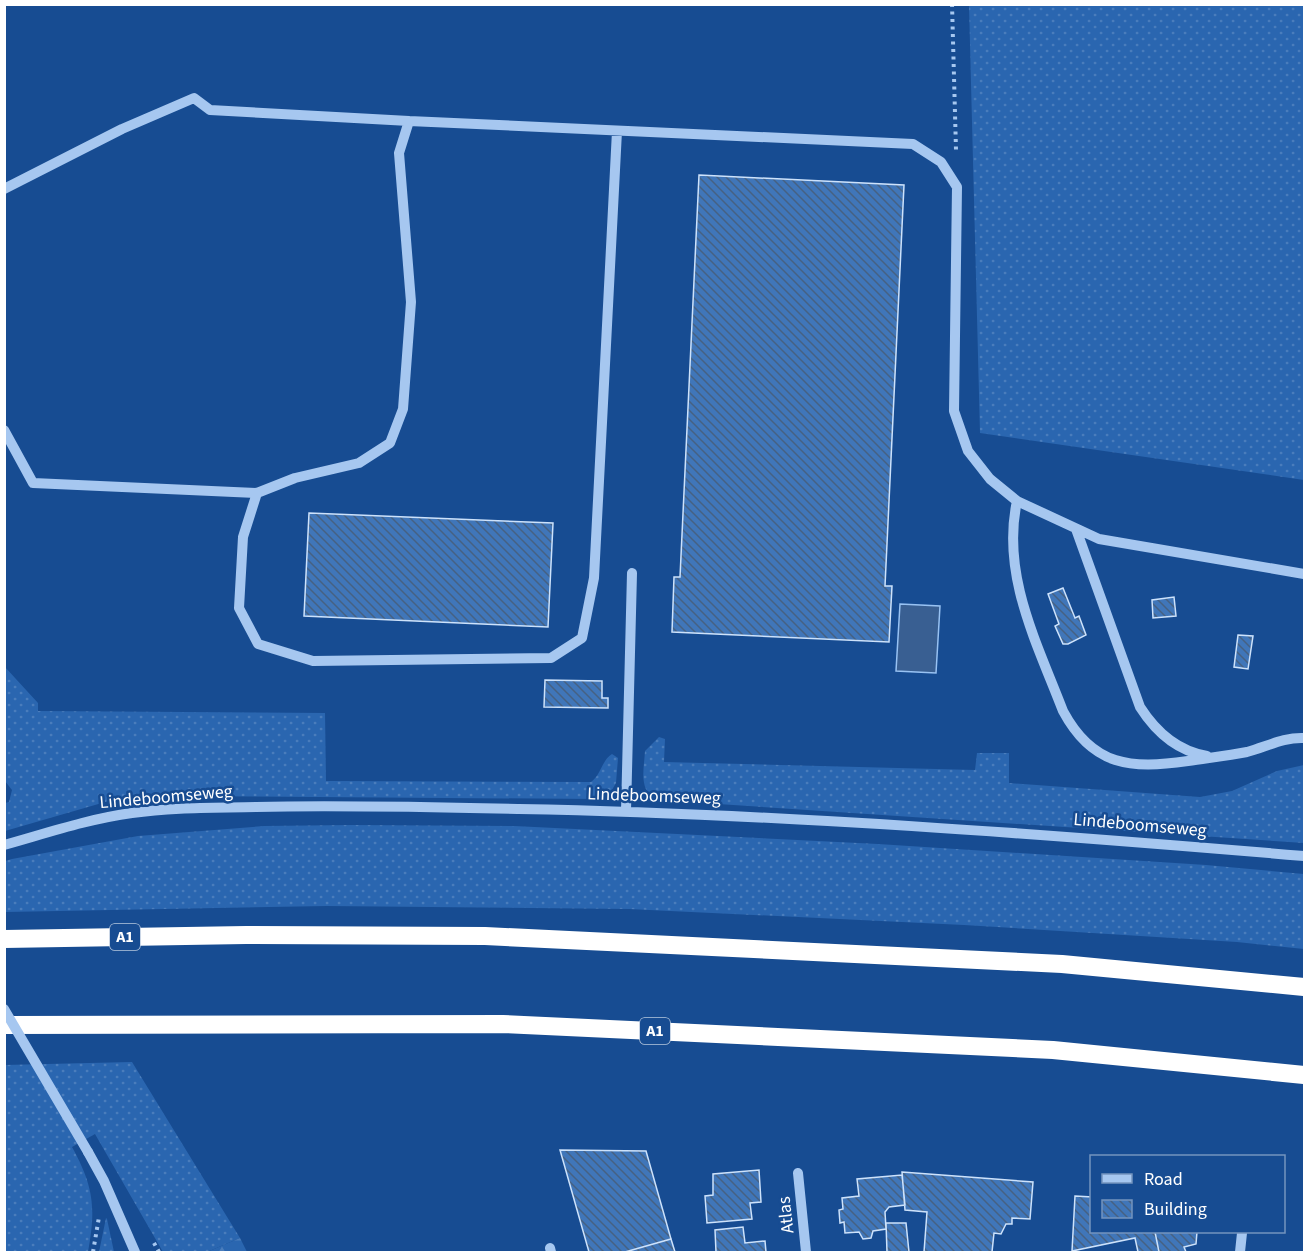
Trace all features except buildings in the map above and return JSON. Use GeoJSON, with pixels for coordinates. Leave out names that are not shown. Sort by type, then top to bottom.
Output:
{"type":"FeatureCollection","features":[{"type":"Feature","properties":{"kind":"highway","name":"A1"},"geometry":{"type":"LineString","coordinates":[[4,939],[246,935],[485,936],[1062,964],[1305,987]]}},
{"type":"Feature","properties":{"kind":"highway","name":"A1"},"geometry":{"type":"LineString","coordinates":[[4,1025],[503,1024],[1053,1050],[1305,1075]]}},
{"type":"Feature","properties":{"kind":"street"},"geometry":{"type":"LineString","coordinates":[[4,189],[122,129],[194,98],[210,110],[409,122],[913,144],[941,162],[957,187],[954,411],[968,450],[990,479],[1017,501],[1099,540],[1305,574]]}},
{"type":"Feature","properties":{"kind":"street"},"geometry":{"type":"LineString","coordinates":[[4,430],[33,483],[256,493],[295,478],[359,464],[390,443],[403,409],[411,302],[399,153],[409,122]]}},
{"type":"Feature","properties":{"kind":"street"},"geometry":{"type":"LineString","coordinates":[[256,493],[243,537],[239,608],[258,644],[313,661],[551,658],[582,638],[594,578],[617,131]]}},
{"type":"Feature","properties":{"kind":"street"},"geometry":{"type":"LineString","coordinates":[[1017,501],[1012,525],[1018,594],[1071,725],[1093,749],[1121,763],[1150,766],[1216,757],[1249,751],[1285,739],[1305,738]]}},
{"type":"Feature","properties":{"kind":"street"},"geometry":{"type":"LineString","coordinates":[[1076,529],[1140,707],[1148,720],[1170,741],[1184,749],[1216,757]]}},
{"type":"Feature","properties":{"kind":"street"},"geometry":{"type":"LineString","coordinates":[[626,811],[632,573]]}},
{"type":"Feature","properties":{"kind":"street","name":"Lindeboomseweg"},"geometry":{"type":"LineString","coordinates":[[4,845],[88,821],[133,813],[193,808],[328,805],[626,811],[1006,830],[1305,856]]}},
{"type":"Feature","properties":{"kind":"street"},"geometry":{"type":"LineString","coordinates":[[4,1009],[104,1181],[135,1252]]}},
{"type":"Feature","properties":{"kind":"street","name":"Atlas"},"geometry":{"type":"LineString","coordinates":[[798,1173],[806,1252]]}},
{"type":"Feature","properties":{"kind":"street"},"geometry":{"type":"LineString","coordinates":[[1240,1252],[1242,1233]]}},
{"type":"Feature","properties":{"kind":"path"},"geometry":{"type":"LineString","coordinates":[[952,4],[957,187]]}},
{"type":"Feature","properties":{"kind":"green space"},"geometry":{"type":"Polygon","coordinates":[[[969,5],[1304,5],[1304,480],[980,433],[969,5]]]}},
{"type":"Feature","properties":{"kind":"green space"},"geometry":{"type":"Polygon","coordinates":[[[4,666],[38,703],[38,711],[325,713],[326,781],[591,782],[612,754],[618,758],[616,783],[609,795],[598,799],[173,796],[144,793],[126,796],[5,831],[5,803],[9,802],[12,790],[5,781],[4,666]]]}},
{"type":"Feature","properties":{"kind":"green space"},"geometry":{"type":"Polygon","coordinates":[[[659,737],[665,739],[664,762],[975,770],[977,753],[1009,753],[1009,783],[1200,797],[1232,791],[1277,771],[1304,765],[1304,843],[657,800],[647,791],[643,772],[645,751],[659,737]]]}},
{"type":"Feature","properties":{"kind":"green space"},"geometry":{"type":"Polygon","coordinates":[[[264,826],[514,826],[878,844],[1206,865],[1304,874],[1304,949],[1237,942],[964,925],[629,909],[327,906],[5,912],[5,861],[12,859],[138,836],[264,826]]]}},
{"type":"Feature","properties":{"kind":"green space"},"geometry":{"type":"Polygon","coordinates":[[[132,1062],[240,1238],[207,1252],[163,1252],[95,1134],[72,1147],[85,1174],[91,1198],[92,1223],[88,1252],[5,1252],[4,1065],[132,1062]]]}},
{"type":"Feature","properties":{"kind":"green space"},"geometry":{"type":"Polygon","coordinates":[[[107,1219],[114,1252],[99,1252],[107,1219]]]}},
{"type":"Feature","properties":{"kind":"green space"},"geometry":{"type":"Polygon","coordinates":[[[240,1238],[247,1252],[207,1252],[240,1238]]]}},
{"type":"Feature","properties":{"kind":"shaded area"},"geometry":{"type":"Polygon","coordinates":[[[900,604],[940,606],[936,673],[896,671],[900,604]]]}}]}
